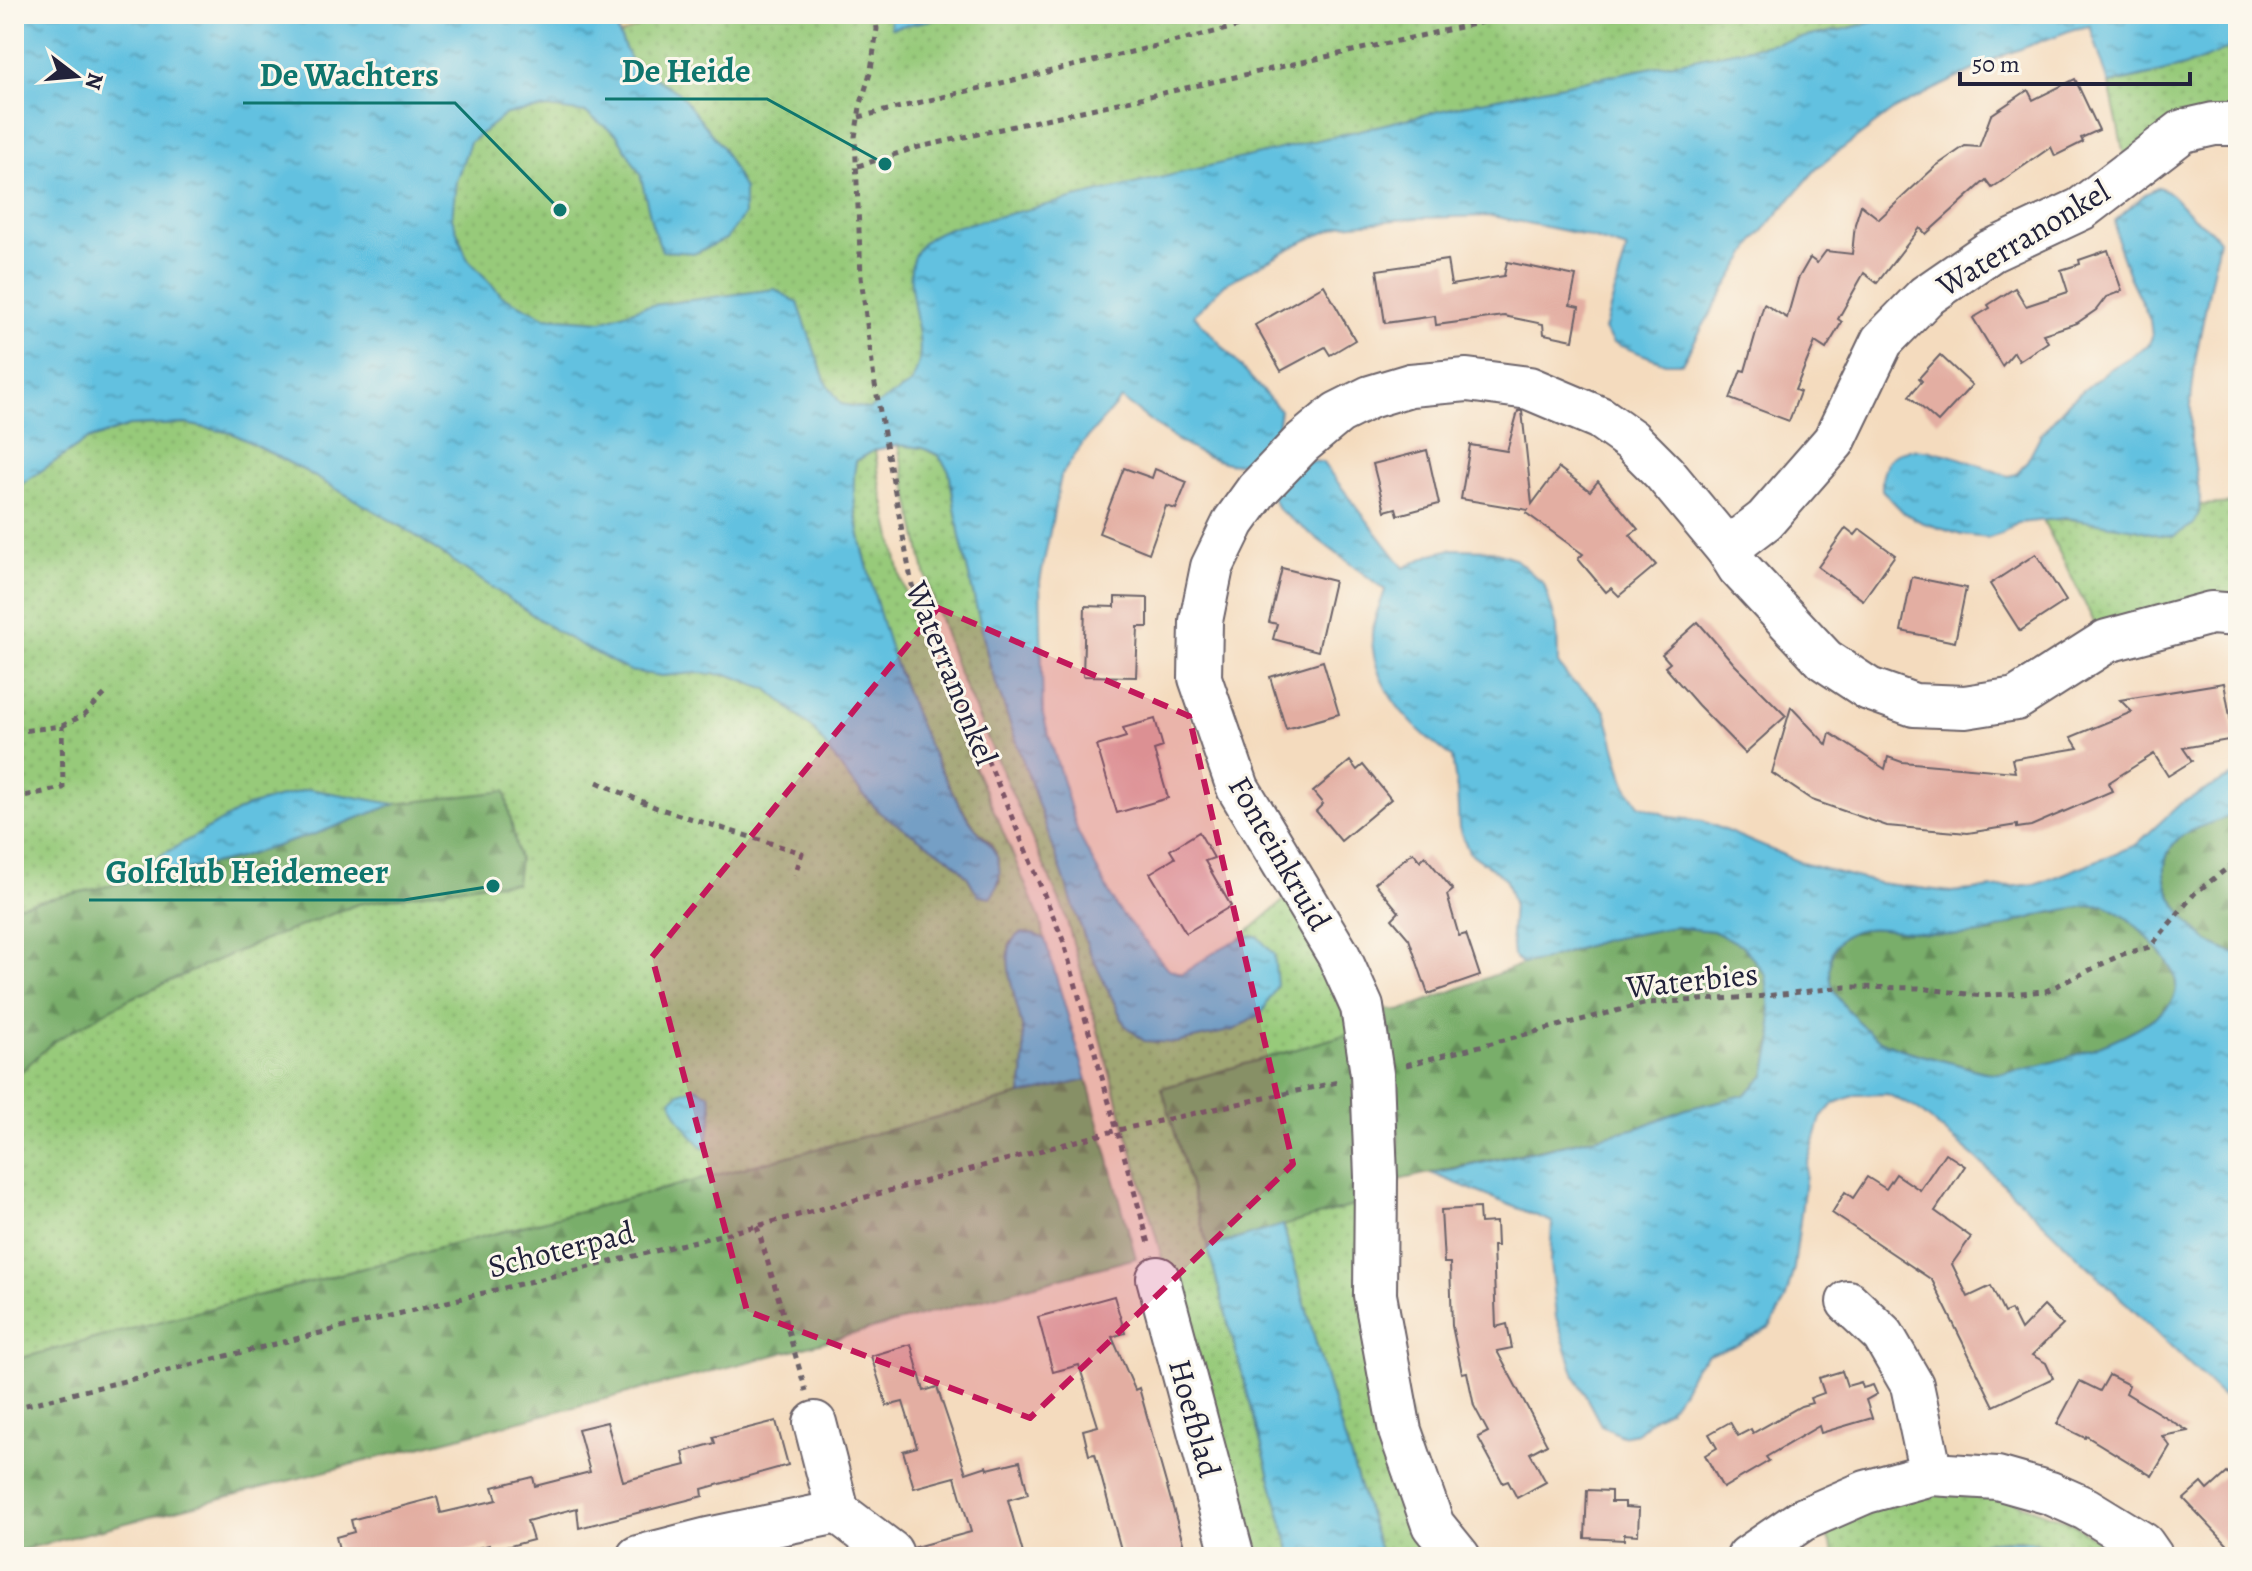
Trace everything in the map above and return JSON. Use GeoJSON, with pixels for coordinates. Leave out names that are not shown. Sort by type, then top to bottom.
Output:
{"type":"FeatureCollection","features":[{"type":"Feature","properties":{"kind":"street","name":"Waterranonkel"},"geometry":{"type":"LineString","coordinates":[[1727,549],[1765,520],[1834,441],[1882,341],[1926,296],[1991,251],[2081,209],[2183,131],[2214,124],[2238,124]]}},
{"type":"Feature","properties":{"kind":"street","name":"Fonteinkruid"},"geometry":{"type":"LineString","coordinates":[[1459,1557],[1433,1525],[1400,1431],[1375,1295],[1376,1177],[1372,1074],[1362,1007],[1339,956],[1238,788],[1200,678],[1201,621],[1212,567],[1234,522],[1257,490],[1302,443],[1338,413],[1370,397],[1410,385],[1467,380],[1529,388],[1600,418],[1631,440],[1664,473],[1739,568],[1825,660],[1869,689],[1914,705],[1965,707],[2016,699],[2107,641],[2211,613],[2238,615]]}},
{"type":"Feature","properties":{"kind":"street","name":"Hoefblad"},"geometry":{"type":"LineString","coordinates":[[1158,1278],[1233,1557]]}},
{"type":"Feature","properties":{"kind":"street"},"geometry":{"type":"LineString","coordinates":[[1848,1302],[1883,1335],[1912,1385],[1931,1474]]}},
{"type":"Feature","properties":{"kind":"street"},"geometry":{"type":"LineString","coordinates":[[815,1423],[838,1512],[891,1552],[893,1557]]}},
{"type":"Feature","properties":{"kind":"street"},"geometry":{"type":"LineString","coordinates":[[1748,1557],[1802,1520],[1866,1492],[1931,1474],[1997,1478],[2050,1493],[2086,1509],[2143,1544],[2152,1557]]}},
{"type":"Feature","properties":{"kind":"street"},"geometry":{"type":"LineString","coordinates":[[638,1557],[838,1512]]}},
{"type":"Feature","properties":{"kind":"path","name":"Waterranonkel"},"geometry":{"type":"LineString","coordinates":[[875,14],[877,29],[871,70],[855,137],[861,277],[874,379],[912,585],[1063,940],[1118,1130]]}},
{"type":"Feature","properties":{"kind":"path"},"geometry":{"type":"LineString","coordinates":[[859,117],[1290,14]]}},
{"type":"Feature","properties":{"kind":"path"},"geometry":{"type":"LineString","coordinates":[[858,166],[915,148],[1519,14]]}},
{"type":"Feature","properties":{"kind":"path"},"geometry":{"type":"LineString","coordinates":[[14,732],[62,726],[84,715],[108,691]]}},
{"type":"Feature","properties":{"kind":"path"},"geometry":{"type":"LineString","coordinates":[[14,798],[63,788],[62,726]]}},
{"type":"Feature","properties":{"kind":"path"},"geometry":{"type":"LineString","coordinates":[[597,782],[657,808],[802,853],[795,875]]}},
{"type":"Feature","properties":{"kind":"path","name":"Waterbies"},"geometry":{"type":"LineString","coordinates":[[1118,1130],[1372,1074],[1647,1003],[1755,997],[1846,987],[1919,988],[1982,996],[2046,991],[2123,954],[2150,947],[2195,893],[2238,860]]}},
{"type":"Feature","properties":{"kind":"path"},"geometry":{"type":"LineString","coordinates":[[1118,1130],[1158,1278]]}},
{"type":"Feature","properties":{"kind":"path","name":"Schoterpad"},"geometry":{"type":"LineString","coordinates":[[14,1408],[757,1226],[1118,1130]]}},
{"type":"Feature","properties":{"kind":"path"},"geometry":{"type":"LineString","coordinates":[[757,1226],[815,1423]]}},
{"type":"Feature","properties":{"kind":"highlighted area"},"geometry":{"type":"Polygon","coordinates":[[[938,608],[1189,716],[1293,1164],[1030,1418],[747,1311],[652,957],[938,608]]]}},
{"type":"Feature","properties":{"kind":"green space"},"geometry":{"type":"Polygon","coordinates":[[[87,14],[2106,14],[1136,256],[944,421],[623,440],[87,14]]]}},
{"type":"Feature","properties":{"kind":"green space"},"geometry":{"type":"Polygon","coordinates":[[[2238,43],[2238,113],[2124,155],[2109,84],[2191,63],[2238,43]]]}},
{"type":"Feature","properties":{"kind":"green space"},"geometry":{"type":"Polygon","coordinates":[[[186,424],[232,433],[303,470],[404,528],[564,636],[662,676],[696,672],[730,675],[768,689],[814,730],[851,781],[951,859],[967,876],[978,895],[1000,883],[998,859],[991,843],[976,829],[957,800],[921,732],[882,627],[859,532],[852,481],[856,461],[875,450],[901,579],[933,676],[995,813],[1040,919],[1045,939],[1034,934],[1010,942],[1010,976],[1024,1039],[1021,1095],[14,1360],[14,489],[87,440],[129,426],[186,424]]]}},
{"type":"Feature","properties":{"kind":"green space"},"geometry":{"type":"Polygon","coordinates":[[[898,445],[923,448],[939,456],[949,471],[960,537],[990,666],[1089,950],[1125,1025],[1257,936],[1242,937],[1291,894],[1352,1033],[1162,1088],[1292,1557],[1242,1557],[1064,911],[956,667],[925,573],[898,445]]]}},
{"type":"Feature","properties":{"kind":"green space"},"geometry":{"type":"Polygon","coordinates":[[[2238,503],[2238,606],[2100,634],[2043,520],[2101,522],[2158,535],[2199,513],[2200,505],[2238,503]]]}},
{"type":"Feature","properties":{"kind":"green space"},"geometry":{"type":"Polygon","coordinates":[[[505,791],[519,860],[516,883],[480,884],[358,904],[252,945],[129,999],[53,1042],[14,1078],[14,906],[235,859],[395,804],[505,791]]]}},
{"type":"Feature","properties":{"kind":"green space"},"geometry":{"type":"Polygon","coordinates":[[[2238,814],[2238,955],[2213,944],[2188,921],[2170,893],[2165,864],[2170,850],[2180,837],[2238,814]]]}},
{"type":"Feature","properties":{"kind":"green space"},"geometry":{"type":"Polygon","coordinates":[[[2104,905],[2134,924],[2163,956],[2175,976],[2175,994],[2166,1008],[2148,1022],[2067,1058],[2015,1071],[1992,1073],[1908,1051],[1870,1033],[1836,995],[1832,984],[1830,967],[1835,946],[1849,933],[1858,930],[1980,934],[2055,911],[2104,905]]]}},
{"type":"Feature","properties":{"kind":"green space"},"geometry":{"type":"Polygon","coordinates":[[[1674,927],[1713,931],[1743,945],[1766,975],[1773,1038],[1765,1076],[1744,1096],[1686,1109],[1638,1128],[1398,1180],[1397,1094],[1385,1009],[1400,1011],[1523,964],[1604,940],[1674,927]]]}},
{"type":"Feature","properties":{"kind":"green space"},"geometry":{"type":"Polygon","coordinates":[[[1352,1033],[1360,1204],[1208,1247],[1162,1088],[1352,1033]]]}},
{"type":"Feature","properties":{"kind":"green space"},"geometry":{"type":"Polygon","coordinates":[[[1087,1080],[1136,1258],[14,1552],[14,1360],[1087,1080]]]}},
{"type":"Feature","properties":{"kind":"green space"},"geometry":{"type":"Polygon","coordinates":[[[1360,1204],[1443,1557],[1382,1557],[1328,1386],[1283,1225],[1360,1204]]]}},
{"type":"Feature","properties":{"kind":"green space"},"geometry":{"type":"Polygon","coordinates":[[[1934,1489],[1997,1495],[2074,1524],[2109,1549],[2104,1557],[2057,1557],[2046,1546],[2008,1540],[1896,1558],[1836,1557],[1822,1525],[1934,1489]]]}},
{"type":"Feature","properties":{"kind":"sand"},"geometry":{"type":"Polygon","coordinates":[[[618,14],[663,14],[619,36],[618,14]]]}},
{"type":"Feature","properties":{"kind":"water"},"geometry":{"type":"Polygon","coordinates":[[[14,14],[618,14],[618,32],[632,64],[679,93],[722,147],[744,189],[744,215],[726,239],[696,253],[662,251],[640,174],[617,135],[586,113],[548,108],[506,114],[470,142],[456,181],[452,218],[467,258],[502,296],[545,317],[602,321],[645,306],[775,289],[798,303],[825,380],[841,404],[869,409],[911,384],[918,363],[919,341],[911,267],[917,251],[929,238],[950,228],[1477,102],[1845,29],[1903,14],[2238,14],[2238,43],[2207,58],[2175,68],[2109,84],[2090,26],[1999,57],[1895,109],[1818,167],[1756,239],[1682,363],[1665,363],[1613,343],[1604,330],[1627,249],[1575,233],[1492,216],[1418,218],[1343,225],[1300,243],[1225,284],[1194,315],[1280,410],[1276,435],[1302,461],[1322,462],[1404,568],[1432,554],[1452,549],[1490,550],[1514,558],[1544,584],[1557,626],[1558,664],[1571,681],[1590,694],[1605,711],[1626,786],[1639,805],[1671,817],[1703,821],[1805,864],[1878,883],[1951,892],[2038,884],[2136,845],[2181,803],[2230,777],[2238,777],[2238,814],[2180,837],[2170,850],[2165,864],[2170,893],[2188,921],[2213,944],[2238,955],[2238,1411],[1977,1159],[1916,1108],[1887,1094],[1856,1095],[1833,1104],[1821,1118],[1807,1165],[1794,1268],[1785,1301],[1770,1327],[1737,1345],[1708,1355],[1694,1368],[1669,1409],[1654,1417],[1637,1433],[1621,1436],[1601,1425],[1575,1376],[1556,1317],[1550,1262],[1552,1222],[1433,1174],[1638,1128],[1686,1109],[1744,1095],[1765,1076],[1773,1038],[1766,975],[1742,945],[1713,931],[1674,927],[1604,940],[1523,964],[1513,956],[1513,903],[1505,878],[1469,852],[1459,828],[1452,757],[1410,721],[1380,675],[1374,657],[1372,632],[1385,590],[1278,509],[1272,496],[1281,486],[1252,458],[1231,464],[1199,453],[1121,399],[1083,443],[1061,476],[1040,581],[1043,715],[1078,833],[1117,908],[1167,968],[1181,974],[1226,945],[1257,936],[1274,954],[1277,985],[1262,1013],[1234,1030],[1175,1043],[1144,1041],[1125,1025],[1089,950],[990,666],[960,537],[949,471],[938,455],[923,448],[898,445],[875,450],[856,461],[854,502],[876,599],[893,658],[915,715],[957,801],[997,857],[999,878],[991,897],[978,895],[967,876],[951,859],[880,813],[851,781],[814,730],[768,689],[730,675],[696,673],[662,676],[629,671],[564,636],[404,528],[232,433],[186,424],[129,426],[87,440],[14,489],[14,14]],[[2104,905],[2065,909],[1986,933],[1968,935],[1870,928],[1858,930],[1849,933],[1835,946],[1830,967],[1832,984],[1840,1001],[1866,1029],[1898,1048],[1987,1072],[2039,1066],[2124,1035],[2166,1008],[2175,994],[2175,976],[2166,960],[2141,930],[2104,905]]]}},
{"type":"Feature","properties":{"kind":"water"},"geometry":{"type":"Polygon","coordinates":[[[889,14],[962,14],[891,28],[889,14]]]}},
{"type":"Feature","properties":{"kind":"water"},"geometry":{"type":"Polygon","coordinates":[[[2159,187],[2174,196],[2219,240],[2196,356],[2191,401],[2191,441],[2200,498],[2194,524],[2174,536],[2067,518],[2018,523],[1989,538],[1961,535],[1904,513],[1882,490],[1885,468],[1895,455],[1911,450],[1930,451],[2008,476],[2017,474],[2041,434],[2070,401],[2107,371],[2148,346],[2152,337],[2150,320],[2118,245],[2115,221],[2145,194],[2159,187]]]}},
{"type":"Feature","properties":{"kind":"water"},"geometry":{"type":"Polygon","coordinates":[[[309,789],[395,804],[235,859],[121,883],[144,865],[248,806],[309,789]]]}},
{"type":"Feature","properties":{"kind":"water"},"geometry":{"type":"Polygon","coordinates":[[[1021,933],[1045,939],[1087,1080],[1021,1095],[1023,1032],[1010,979],[1009,951],[1013,940],[1021,933]]]}},
{"type":"Feature","properties":{"kind":"water"},"geometry":{"type":"Polygon","coordinates":[[[695,1087],[709,1094],[711,1101],[711,1122],[704,1149],[680,1120],[671,1100],[695,1087]]]}},
{"type":"Feature","properties":{"kind":"water"},"geometry":{"type":"Polygon","coordinates":[[[1283,1225],[1328,1386],[1382,1557],[1292,1557],[1208,1248],[1283,1225]]]}},
{"type":"Feature","properties":{"kind":"water"},"geometry":{"type":"Polygon","coordinates":[[[1996,1541],[2038,1543],[2057,1557],[1904,1557],[1947,1547],[1996,1541]]]}},
{"type":"Feature","properties":{"kind":"building"},"geometry":{"type":"Polygon","coordinates":[[[2075,79],[2099,130],[2055,156],[2051,147],[1992,188],[1986,180],[1926,234],[1920,228],[1877,283],[1864,273],[1838,319],[1842,322],[1826,349],[1815,342],[1795,390],[1800,392],[1789,421],[1730,399],[1741,370],[1745,371],[1764,304],[1787,318],[1798,279],[1810,258],[1817,263],[1826,251],[1852,254],[1855,224],[1861,205],[1879,219],[1936,166],[1965,146],[1979,147],[1991,115],[2028,90],[2033,100],[2075,79]]]}},
{"type":"Feature","properties":{"kind":"building"},"geometry":{"type":"Polygon","coordinates":[[[2108,250],[2122,291],[2106,297],[2096,310],[2077,323],[2043,334],[2048,342],[2019,361],[2014,352],[2002,366],[1973,318],[2015,288],[2026,306],[2068,292],[2061,270],[2108,250]]]}},
{"type":"Feature","properties":{"kind":"building"},"geometry":{"type":"Polygon","coordinates":[[[1447,260],[1451,285],[1504,276],[1507,262],[1576,276],[1570,305],[1579,307],[1573,340],[1544,334],[1543,324],[1504,316],[1436,325],[1435,316],[1385,323],[1377,270],[1447,260]]]}},
{"type":"Feature","properties":{"kind":"building"},"geometry":{"type":"Polygon","coordinates":[[[1324,285],[1355,340],[1330,355],[1325,347],[1281,371],[1255,325],[1324,285]]]}},
{"type":"Feature","properties":{"kind":"building"},"geometry":{"type":"Polygon","coordinates":[[[1940,355],[1972,385],[1938,422],[1909,396],[1922,381],[1919,378],[1940,355]]]}},
{"type":"Feature","properties":{"kind":"building"},"geometry":{"type":"Polygon","coordinates":[[[1518,411],[1522,411],[1532,504],[1559,468],[1590,491],[1598,481],[1638,529],[1630,535],[1656,565],[1619,596],[1611,588],[1606,592],[1578,559],[1583,554],[1526,513],[1528,510],[1461,499],[1470,445],[1507,451],[1518,411]]]}},
{"type":"Feature","properties":{"kind":"building"},"geometry":{"type":"Polygon","coordinates":[[[1427,450],[1439,504],[1398,515],[1396,508],[1385,511],[1373,464],[1427,450]]]}},
{"type":"Feature","properties":{"kind":"building"},"geometry":{"type":"Polygon","coordinates":[[[1124,468],[1152,478],[1155,469],[1187,482],[1176,509],[1166,506],[1149,553],[1099,533],[1124,468]]]}},
{"type":"Feature","properties":{"kind":"building"},"geometry":{"type":"Polygon","coordinates":[[[1846,528],[1855,535],[1860,529],[1895,555],[1863,600],[1818,567],[1846,528]]]}},
{"type":"Feature","properties":{"kind":"building"},"geometry":{"type":"Polygon","coordinates":[[[2036,554],[2066,601],[2020,631],[1990,584],[2036,554]]]}},
{"type":"Feature","properties":{"kind":"building"},"geometry":{"type":"Polygon","coordinates":[[[1282,568],[1334,581],[1318,651],[1273,639],[1277,624],[1269,622],[1282,568]]]}},
{"type":"Feature","properties":{"kind":"building"},"geometry":{"type":"Polygon","coordinates":[[[1912,577],[1966,588],[1955,642],[1901,631],[1912,577]]]}},
{"type":"Feature","properties":{"kind":"building"},"geometry":{"type":"Polygon","coordinates":[[[1115,597],[1148,598],[1148,627],[1138,627],[1136,677],[1083,676],[1085,606],[1115,607],[1115,597]]]}},
{"type":"Feature","properties":{"kind":"building"},"geometry":{"type":"Polygon","coordinates":[[[1698,622],[1786,716],[1745,753],[1665,667],[1670,663],[1662,654],[1698,622]]]}},
{"type":"Feature","properties":{"kind":"building"},"geometry":{"type":"Polygon","coordinates":[[[1323,661],[1339,714],[1286,729],[1270,677],[1323,661]]]}},
{"type":"Feature","properties":{"kind":"building"},"geometry":{"type":"Polygon","coordinates":[[[2224,683],[2234,739],[2183,748],[2192,761],[2168,776],[2154,754],[2108,783],[2112,791],[2031,826],[2017,828],[2017,825],[1968,833],[1887,826],[1812,800],[1772,773],[1791,707],[1827,745],[1830,733],[1885,769],[1888,757],[1902,762],[2015,772],[2012,759],[2078,748],[2071,737],[2132,712],[2120,700],[2224,683]]]}},
{"type":"Feature","properties":{"kind":"building"},"geometry":{"type":"Polygon","coordinates":[[[1155,719],[1163,747],[1154,750],[1168,798],[1117,813],[1097,746],[1126,737],[1123,728],[1155,719]]]}},
{"type":"Feature","properties":{"kind":"building"},"geometry":{"type":"Polygon","coordinates":[[[1350,761],[1357,770],[1363,765],[1391,799],[1341,841],[1316,811],[1323,804],[1313,792],[1350,761]]]}},
{"type":"Feature","properties":{"kind":"building"},"geometry":{"type":"Polygon","coordinates":[[[1199,832],[1214,858],[1205,861],[1231,906],[1186,933],[1150,873],[1175,858],[1170,850],[1199,832]]]}},
{"type":"Feature","properties":{"kind":"building"},"geometry":{"type":"Polygon","coordinates":[[[1413,852],[1420,861],[1425,856],[1453,890],[1447,895],[1459,936],[1466,934],[1480,976],[1428,994],[1409,939],[1392,919],[1399,912],[1375,883],[1413,852]]]}},
{"type":"Feature","properties":{"kind":"building"},"geometry":{"type":"Polygon","coordinates":[[[1945,1153],[1965,1166],[1935,1211],[1971,1237],[1952,1264],[1968,1297],[1991,1286],[2004,1313],[2011,1310],[2021,1330],[2044,1306],[2063,1325],[2032,1355],[2046,1363],[2053,1378],[1994,1406],[1932,1280],[1832,1213],[1845,1192],[1853,1198],[1867,1177],[1886,1189],[1896,1174],[1920,1190],[1945,1153]]]}},
{"type":"Feature","properties":{"kind":"building"},"geometry":{"type":"Polygon","coordinates":[[[1479,1208],[1480,1223],[1496,1222],[1497,1246],[1493,1246],[1496,1327],[1507,1324],[1512,1348],[1497,1351],[1547,1444],[1530,1453],[1546,1482],[1517,1498],[1508,1481],[1503,1483],[1478,1437],[1488,1432],[1474,1406],[1467,1372],[1462,1373],[1452,1326],[1450,1263],[1444,1263],[1441,1210],[1479,1208]]]}},
{"type":"Feature","properties":{"kind":"building"},"geometry":{"type":"Polygon","coordinates":[[[1114,1296],[1125,1333],[1112,1337],[1135,1390],[1139,1388],[1187,1557],[1123,1557],[1095,1454],[1089,1455],[1083,1430],[1098,1426],[1079,1365],[1053,1372],[1038,1317],[1114,1296]]]}},
{"type":"Feature","properties":{"kind":"building"},"geometry":{"type":"Polygon","coordinates":[[[911,1344],[924,1391],[937,1387],[966,1473],[1020,1461],[1028,1494],[1008,1500],[1024,1557],[916,1557],[915,1547],[971,1532],[955,1477],[914,1488],[903,1451],[917,1447],[903,1402],[887,1406],[871,1356],[911,1344]]]}},
{"type":"Feature","properties":{"kind":"building"},"geometry":{"type":"Polygon","coordinates":[[[1842,1371],[1847,1386],[1861,1382],[1863,1388],[1873,1385],[1877,1394],[1866,1400],[1872,1418],[1821,1433],[1819,1426],[1766,1457],[1769,1461],[1723,1488],[1705,1455],[1717,1448],[1709,1434],[1730,1422],[1738,1436],[1751,1429],[1753,1433],[1812,1403],[1810,1398],[1824,1393],[1819,1378],[1842,1371]]]}},
{"type":"Feature","properties":{"kind":"building"},"geometry":{"type":"Polygon","coordinates":[[[2109,1375],[2129,1385],[2126,1393],[2188,1431],[2162,1436],[2170,1446],[2152,1476],[2086,1436],[2057,1424],[2080,1381],[2100,1391],[2109,1375]]]}},
{"type":"Feature","properties":{"kind":"building"},"geometry":{"type":"Polygon","coordinates":[[[776,1421],[788,1465],[702,1489],[703,1496],[579,1528],[577,1508],[527,1521],[533,1540],[490,1551],[489,1545],[443,1557],[341,1557],[336,1537],[354,1532],[351,1520],[437,1497],[441,1513],[497,1500],[493,1487],[533,1477],[535,1486],[590,1472],[578,1429],[607,1422],[623,1481],[686,1465],[683,1452],[715,1443],[713,1437],[776,1421]]]}},
{"type":"Feature","properties":{"kind":"building"},"geometry":{"type":"Polygon","coordinates":[[[2227,1473],[2238,1485],[2238,1556],[2184,1499],[2202,1483],[2208,1490],[2227,1473]]]}},
{"type":"Feature","properties":{"kind":"building"},"geometry":{"type":"Polygon","coordinates":[[[1587,1490],[1611,1491],[1611,1502],[1625,1502],[1625,1507],[1639,1508],[1638,1535],[1624,1534],[1624,1540],[1585,1538],[1587,1490]]]}},
{"type":"Feature","properties":{"kind":"place","name":"De Heide"},"geometry":{"type":"Point","coordinates":[885,164]}},
{"type":"Feature","properties":{"kind":"place","name":"De Wachters"},"geometry":{"type":"Point","coordinates":[560,210]}},
{"type":"Feature","properties":{"kind":"place","name":"Golfclub Heidemeer"},"geometry":{"type":"Point","coordinates":[493,886]}}]}
